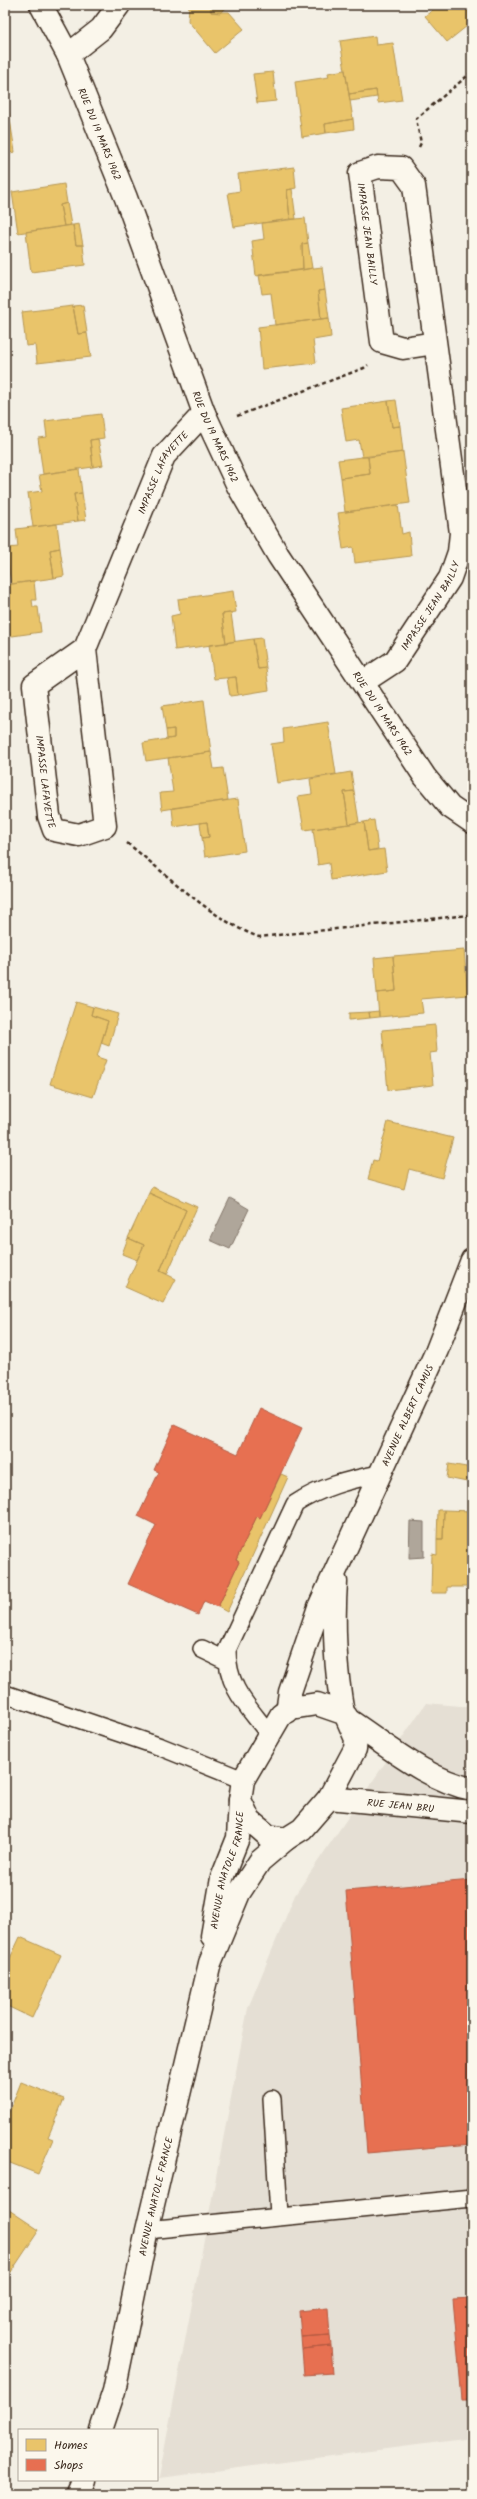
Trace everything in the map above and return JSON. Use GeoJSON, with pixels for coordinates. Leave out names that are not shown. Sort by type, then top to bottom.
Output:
{"type":"FeatureCollection","features":[{"type":"Feature","properties":{"kind":"street","name":"RUE DU 19 MARS 1962"},"geometry":{"type":"LineString","coordinates":[[41,5],[68,55],[126,198],[207,419],[238,486],[278,555],[425,777],[450,807],[472,822]]}},
{"type":"Feature","properties":{"kind":"street"},"geometry":{"type":"LineString","coordinates":[[68,55],[101,29],[119,5]]}},
{"type":"Feature","properties":{"kind":"street","name":"IMPASSE JEAN BAILLY"},"geometry":{"type":"LineString","coordinates":[[363,682],[395,661],[450,578],[460,552],[461,533],[414,186],[401,168],[378,167],[360,173],[382,342],[389,344]]}},
{"type":"Feature","properties":{"kind":"street"},"geometry":{"type":"LineString","coordinates":[[389,344],[403,348],[435,343]]}},
{"type":"Feature","properties":{"kind":"street","name":"IMPASSE LAFAYETTE"},"geometry":{"type":"LineString","coordinates":[[85,650],[34,685],[49,816],[54,830],[79,835],[105,826],[85,650],[164,456],[207,419]]}},
{"type":"Feature","properties":{"kind":"street","name":"AVENUE ALBERT CAMUS"},"geometry":{"type":"LineString","coordinates":[[287,1712],[292,1685],[319,1607],[437,1350],[472,1260]]}},
{"type":"Feature","properties":{"kind":"street","name":"AVENUE ALBERT CAMUS"},"geometry":{"type":"LineString","coordinates":[[336,1569],[333,1628],[336,1672],[346,1717]]}},
{"type":"Feature","properties":{"kind":"street"},"geometry":{"type":"LineString","coordinates":[[346,1717],[356,1739],[355,1749],[330,1798],[302,1829],[286,1839],[268,1836],[250,1821],[241,1790],[269,1734],[281,1715],[291,1708],[317,1704],[346,1717],[436,1777],[458,1786],[472,1789]]}},
{"type":"Feature","properties":{"kind":"street","name":"AVENUE ANATOLE FRANCE"},"geometry":{"type":"LineString","coordinates":[[101,2429],[114,2391],[147,2230],[210,1963],[213,1921],[222,1878],[238,1838],[241,1790]]}},
{"type":"Feature","properties":{"kind":"street","name":"RUE JEAN BRU"},"geometry":{"type":"LineString","coordinates":[[330,1798],[472,1812]]}},
{"type":"Feature","properties":{"kind":"street","name":"AVENUE ANATOLE FRANCE"},"geometry":{"type":"LineString","coordinates":[[210,1963],[239,1893],[260,1861],[286,1839]]}},
{"type":"Feature","properties":{"kind":"street"},"geometry":{"type":"LineString","coordinates":[[78,2494],[84,2481]]}},
{"type":"Feature","properties":{"kind":"lane"},"geometry":{"type":"LineString","coordinates":[[269,1734],[233,1686],[227,1661],[228,1650],[295,1504],[310,1494],[345,1480],[379,1474]]}},
{"type":"Feature","properties":{"kind":"lane"},"geometry":{"type":"LineString","coordinates":[[202,1649],[227,1661]]}},
{"type":"Feature","properties":{"kind":"lane"},"geometry":{"type":"LineString","coordinates":[[5,1694],[161,1747],[241,1790]]}},
{"type":"Feature","properties":{"kind":"lane"},"geometry":{"type":"LineString","coordinates":[[272,2099],[279,2215]]}},
{"type":"Feature","properties":{"kind":"lane"},"geometry":{"type":"LineString","coordinates":[[147,2230],[279,2215],[472,2198]]}},
{"type":"Feature","properties":{"kind":"path"},"geometry":{"type":"LineString","coordinates":[[408,178],[421,143],[416,119],[472,72]]}},
{"type":"Feature","properties":{"kind":"path"},"geometry":{"type":"LineString","coordinates":[[207,419],[364,368],[389,344]]}},
{"type":"Feature","properties":{"kind":"path"},"geometry":{"type":"LineString","coordinates":[[105,826],[216,914],[244,932],[260,937],[469,915],[472,908]]}},
{"type":"Feature","properties":{"kind":"shaded area"},"geometry":{"type":"Polygon","coordinates":[[[230,1198],[249,1209],[230,1249],[210,1240],[230,1198]]]}},
{"type":"Feature","properties":{"kind":"shaded area"},"geometry":{"type":"Polygon","coordinates":[[[410,1521],[424,1522],[424,1557],[409,1558],[410,1521]]]}},
{"type":"Feature","properties":{"kind":"shaded area"},"geometry":{"type":"Polygon","coordinates":[[[426,1703],[472,1707],[472,2438],[159,2478],[248,2008],[295,1895],[426,1703]]]}},
{"type":"Feature","properties":{"kind":"building: Homes"},"geometry":{"type":"Polygon","coordinates":[[[189,5],[211,5],[211,12],[229,12],[244,29],[215,53],[188,21],[189,5]]]}},
{"type":"Feature","properties":{"kind":"building: Homes"},"geometry":{"type":"Polygon","coordinates":[[[211,5],[227,5],[226,8],[220,13],[211,12],[211,5]]]}},
{"type":"Feature","properties":{"kind":"building: Homes"},"geometry":{"type":"Polygon","coordinates":[[[439,5],[472,5],[472,22],[447,42],[425,16],[439,5]]]}},
{"type":"Feature","properties":{"kind":"building: Homes"},"geometry":{"type":"Polygon","coordinates":[[[375,36],[376,45],[393,43],[402,100],[378,103],[376,90],[349,94],[340,41],[375,36]]]}},
{"type":"Feature","properties":{"kind":"building: Homes"},"geometry":{"type":"Polygon","coordinates":[[[345,70],[353,119],[325,124],[326,133],[302,137],[295,82],[329,77],[328,73],[345,70]]]}},
{"type":"Feature","properties":{"kind":"building: Homes"},"geometry":{"type":"Polygon","coordinates":[[[273,72],[276,101],[257,103],[253,74],[273,72]]]}},
{"type":"Feature","properties":{"kind":"building: Homes"},"geometry":{"type":"Polygon","coordinates":[[[376,90],[377,97],[350,101],[349,94],[376,90]]]}},
{"type":"Feature","properties":{"kind":"building: Homes"},"geometry":{"type":"Polygon","coordinates":[[[5,100],[7,100],[11,126],[5,126],[5,100]]]}},
{"type":"Feature","properties":{"kind":"building: Homes"},"geometry":{"type":"Polygon","coordinates":[[[353,119],[354,129],[326,133],[325,124],[353,119]]]}},
{"type":"Feature","properties":{"kind":"building: Homes"},"geometry":{"type":"Polygon","coordinates":[[[5,126],[11,126],[15,152],[5,154],[5,126]]]}},
{"type":"Feature","properties":{"kind":"building: Homes"},"geometry":{"type":"Polygon","coordinates":[[[469,143],[472,143],[471,161],[469,143]]]}},
{"type":"Feature","properties":{"kind":"building: Homes"},"geometry":{"type":"Polygon","coordinates":[[[294,167],[296,188],[287,190],[290,219],[234,227],[228,193],[240,191],[238,174],[294,167]]]}},
{"type":"Feature","properties":{"kind":"building: Homes"},"geometry":{"type":"Polygon","coordinates":[[[64,184],[67,203],[60,205],[64,226],[18,233],[12,192],[64,184]]]}},
{"type":"Feature","properties":{"kind":"building: Homes"},"geometry":{"type":"Polygon","coordinates":[[[292,189],[296,219],[290,219],[287,190],[292,189]]]}},
{"type":"Feature","properties":{"kind":"building: Homes"},"geometry":{"type":"Polygon","coordinates":[[[67,203],[71,225],[64,226],[60,205],[67,203]]]}},
{"type":"Feature","properties":{"kind":"building: Homes"},"geometry":{"type":"Polygon","coordinates":[[[305,218],[308,243],[302,244],[303,270],[256,276],[252,241],[264,239],[262,223],[305,218]]]}},
{"type":"Feature","properties":{"kind":"building: Homes"},"geometry":{"type":"Polygon","coordinates":[[[79,224],[83,245],[76,245],[73,225],[79,224]]]}},
{"type":"Feature","properties":{"kind":"building: Homes"},"geometry":{"type":"Polygon","coordinates":[[[73,225],[76,245],[83,245],[85,265],[31,272],[26,232],[73,225]]]}},
{"type":"Feature","properties":{"kind":"building: Homes"},"geometry":{"type":"Polygon","coordinates":[[[308,243],[312,268],[303,270],[302,244],[308,243]]]}},
{"type":"Feature","properties":{"kind":"building: Homes"},"geometry":{"type":"Polygon","coordinates":[[[322,267],[325,290],[318,291],[321,319],[275,325],[271,293],[262,294],[259,275],[322,267]]]}},
{"type":"Feature","properties":{"kind":"building: Homes"},"geometry":{"type":"Polygon","coordinates":[[[325,290],[329,318],[321,319],[318,291],[325,290]]]}},
{"type":"Feature","properties":{"kind":"building: Homes"},"geometry":{"type":"Polygon","coordinates":[[[83,305],[87,333],[78,334],[73,306],[83,305]]]}},
{"type":"Feature","properties":{"kind":"building: Homes"},"geometry":{"type":"Polygon","coordinates":[[[73,306],[78,334],[87,333],[91,357],[37,363],[35,345],[26,346],[22,312],[73,306]]]}},
{"type":"Feature","properties":{"kind":"building: Homes"},"geometry":{"type":"Polygon","coordinates":[[[329,318],[331,337],[313,340],[316,363],[262,369],[258,327],[329,318]]]}},
{"type":"Feature","properties":{"kind":"building: Homes"},"geometry":{"type":"Polygon","coordinates":[[[396,400],[400,426],[392,427],[388,401],[396,400]]]}},
{"type":"Feature","properties":{"kind":"building: Homes"},"geometry":{"type":"Polygon","coordinates":[[[388,401],[392,427],[400,426],[403,452],[362,457],[359,440],[346,442],[341,408],[388,401]]]}},
{"type":"Feature","properties":{"kind":"building: Homes"},"geometry":{"type":"Polygon","coordinates":[[[101,414],[104,438],[90,440],[93,467],[43,474],[38,438],[47,437],[45,421],[101,414]]]}},
{"type":"Feature","properties":{"kind":"building: Homes"},"geometry":{"type":"Polygon","coordinates":[[[98,439],[103,465],[93,467],[90,440],[98,439]]]}},
{"type":"Feature","properties":{"kind":"building: Homes"},"geometry":{"type":"Polygon","coordinates":[[[403,452],[410,503],[345,512],[341,478],[370,474],[368,457],[403,452]]]}},
{"type":"Feature","properties":{"kind":"building: Homes"},"geometry":{"type":"Polygon","coordinates":[[[368,457],[370,474],[341,478],[338,460],[368,457]]]}},
{"type":"Feature","properties":{"kind":"building: Homes"},"geometry":{"type":"Polygon","coordinates":[[[79,469],[82,493],[74,494],[78,521],[33,527],[28,493],[42,491],[39,475],[79,469]]]}},
{"type":"Feature","properties":{"kind":"building: Homes"},"geometry":{"type":"Polygon","coordinates":[[[82,493],[86,520],[78,521],[74,494],[82,493]]]}},
{"type":"Feature","properties":{"kind":"building: Homes"},"geometry":{"type":"Polygon","coordinates":[[[398,505],[402,534],[409,532],[411,556],[355,563],[353,547],[343,549],[338,513],[398,505]]]}},
{"type":"Feature","properties":{"kind":"building: Homes"},"geometry":{"type":"Polygon","coordinates":[[[57,524],[60,548],[50,550],[54,578],[11,584],[6,548],[18,547],[16,529],[57,524]]]}},
{"type":"Feature","properties":{"kind":"building: Homes"},"geometry":{"type":"Polygon","coordinates":[[[60,548],[64,576],[54,578],[50,550],[60,548]]]}},
{"type":"Feature","properties":{"kind":"building: Homes"},"geometry":{"type":"Polygon","coordinates":[[[34,581],[36,600],[32,600],[33,607],[38,607],[41,632],[5,637],[5,585],[34,581]]]}},
{"type":"Feature","properties":{"kind":"building: Homes"},"geometry":{"type":"Polygon","coordinates":[[[233,591],[236,612],[222,614],[226,643],[175,650],[171,616],[180,614],[178,599],[233,591]]]}},
{"type":"Feature","properties":{"kind":"building: Homes"},"geometry":{"type":"Polygon","coordinates":[[[231,613],[235,641],[226,643],[222,614],[231,613]]]}},
{"type":"Feature","properties":{"kind":"building: Homes"},"geometry":{"type":"Polygon","coordinates":[[[262,638],[266,668],[258,669],[253,639],[262,638]]]}},
{"type":"Feature","properties":{"kind":"building: Homes"},"geometry":{"type":"Polygon","coordinates":[[[253,639],[258,669],[266,668],[269,690],[238,695],[236,677],[214,679],[209,645],[253,639]]]}},
{"type":"Feature","properties":{"kind":"building: Homes"},"geometry":{"type":"Polygon","coordinates":[[[236,677],[238,695],[230,696],[227,678],[236,677]]]}},
{"type":"Feature","properties":{"kind":"building: Homes"},"geometry":{"type":"Polygon","coordinates":[[[204,700],[211,752],[146,761],[143,743],[174,738],[174,729],[166,730],[162,706],[204,700]]]}},
{"type":"Feature","properties":{"kind":"building: Homes"},"geometry":{"type":"Polygon","coordinates":[[[328,722],[336,774],[277,783],[271,744],[284,742],[283,729],[328,722]]]}},
{"type":"Feature","properties":{"kind":"building: Homes"},"geometry":{"type":"Polygon","coordinates":[[[174,729],[174,738],[167,739],[166,730],[174,729]]]}},
{"type":"Feature","properties":{"kind":"building: Homes"},"geometry":{"type":"Polygon","coordinates":[[[211,752],[214,769],[223,768],[228,800],[162,810],[160,793],[173,792],[168,758],[211,752]]]}},
{"type":"Feature","properties":{"kind":"building: Homes"},"geometry":{"type":"Polygon","coordinates":[[[351,772],[354,791],[344,792],[349,824],[304,830],[298,796],[312,794],[310,779],[351,772]]]}},
{"type":"Feature","properties":{"kind":"building: Homes"},"geometry":{"type":"Polygon","coordinates":[[[354,791],[359,822],[349,824],[344,792],[354,791]]]}},
{"type":"Feature","properties":{"kind":"building: Homes"},"geometry":{"type":"Polygon","coordinates":[[[238,799],[245,851],[205,857],[202,838],[209,837],[207,822],[174,827],[172,808],[238,799]]]}},
{"type":"Feature","properties":{"kind":"building: Homes"},"geometry":{"type":"Polygon","coordinates":[[[374,820],[378,849],[368,851],[364,822],[374,820]]]}},
{"type":"Feature","properties":{"kind":"building: Homes"},"geometry":{"type":"Polygon","coordinates":[[[207,822],[209,837],[202,838],[200,823],[207,822]]]}},
{"type":"Feature","properties":{"kind":"building: Homes"},"geometry":{"type":"Polygon","coordinates":[[[364,822],[368,851],[384,849],[387,871],[331,880],[329,863],[318,865],[313,829],[364,822]]]}},
{"type":"Feature","properties":{"kind":"building: Homes"},"geometry":{"type":"Polygon","coordinates":[[[464,950],[468,995],[421,999],[423,1013],[379,1017],[377,993],[396,991],[393,956],[464,950]]]}},
{"type":"Feature","properties":{"kind":"building: Homes"},"geometry":{"type":"Polygon","coordinates":[[[393,956],[396,991],[377,993],[374,958],[393,956]]]}},
{"type":"Feature","properties":{"kind":"building: Homes"},"geometry":{"type":"Polygon","coordinates":[[[76,1002],[93,1007],[91,1015],[108,1021],[97,1057],[106,1060],[93,1097],[50,1084],[76,1002]]]}},
{"type":"Feature","properties":{"kind":"building: Homes"},"geometry":{"type":"Polygon","coordinates":[[[93,1007],[118,1014],[109,1046],[101,1043],[108,1021],[91,1015],[93,1007]]]}},
{"type":"Feature","properties":{"kind":"building: Homes"},"geometry":{"type":"Polygon","coordinates":[[[379,1011],[379,1017],[370,1018],[369,1012],[379,1011]]]}},
{"type":"Feature","properties":{"kind":"building: Homes"},"geometry":{"type":"Polygon","coordinates":[[[369,1012],[370,1018],[349,1020],[349,1013],[369,1012]]]}},
{"type":"Feature","properties":{"kind":"building: Homes"},"geometry":{"type":"Polygon","coordinates":[[[435,1025],[437,1052],[430,1053],[433,1085],[388,1090],[382,1030],[435,1025]]]}},
{"type":"Feature","properties":{"kind":"building: Homes"},"geometry":{"type":"Polygon","coordinates":[[[388,1122],[453,1138],[442,1178],[409,1169],[404,1189],[368,1179],[373,1160],[377,1161],[388,1122]]]}},
{"type":"Feature","properties":{"kind":"building: Homes"},"geometry":{"type":"Polygon","coordinates":[[[152,1187],[197,1207],[167,1274],[160,1271],[186,1210],[149,1193],[152,1187]]]}},
{"type":"Feature","properties":{"kind":"building: Homes"},"geometry":{"type":"Polygon","coordinates":[[[149,1193],[186,1210],[160,1271],[176,1279],[163,1304],[125,1287],[144,1245],[128,1238],[149,1193]]]}},
{"type":"Feature","properties":{"kind":"building: Homes"},"geometry":{"type":"Polygon","coordinates":[[[128,1238],[144,1245],[137,1260],[122,1254],[128,1238]]]}},
{"type":"Feature","properties":{"kind":"building: Homes"},"geometry":{"type":"Polygon","coordinates":[[[449,1464],[472,1468],[472,1483],[447,1478],[449,1464]]]}},
{"type":"Feature","properties":{"kind":"building: Homes"},"geometry":{"type":"Polygon","coordinates":[[[281,1474],[288,1477],[227,1612],[218,1607],[239,1562],[236,1560],[257,1516],[260,1518],[281,1474]]]}},
{"type":"Feature","properties":{"kind":"building: Homes"},"geometry":{"type":"Polygon","coordinates":[[[438,1510],[444,1510],[443,1539],[437,1539],[438,1510]]]}},
{"type":"Feature","properties":{"kind":"building: Homes"},"geometry":{"type":"Polygon","coordinates":[[[444,1510],[472,1511],[472,1587],[447,1587],[447,1593],[431,1593],[432,1554],[437,1555],[437,1539],[443,1539],[444,1510]]]}},
{"type":"Feature","properties":{"kind":"building: Homes"},"geometry":{"type":"Polygon","coordinates":[[[20,1937],[61,1955],[32,2018],[5,2005],[5,1969],[20,1937]]]}},
{"type":"Feature","properties":{"kind":"building: Homes"},"geometry":{"type":"Polygon","coordinates":[[[21,2082],[64,2099],[48,2137],[53,2139],[38,2174],[5,2161],[5,2123],[21,2082]]]}},
{"type":"Feature","properties":{"kind":"building: Homes"},"geometry":{"type":"Polygon","coordinates":[[[6,2208],[39,2230],[5,2281],[5,2209],[6,2208]]]}},
{"type":"Feature","properties":{"kind":"building: Shops"},"geometry":{"type":"Polygon","coordinates":[[[259,1408],[302,1428],[260,1518],[257,1516],[236,1560],[239,1562],[218,1607],[204,1601],[198,1615],[128,1584],[156,1525],[138,1516],[159,1472],[154,1470],[174,1425],[238,1454],[259,1408]]]}},
{"type":"Feature","properties":{"kind":"building: Shops"},"geometry":{"type":"Polygon","coordinates":[[[472,1880],[472,2144],[367,2153],[346,1891],[472,1880]]]}},
{"type":"Feature","properties":{"kind":"building: Shops"},"geometry":{"type":"Polygon","coordinates":[[[472,2298],[472,2400],[462,2400],[453,2299],[472,2298]]]}},
{"type":"Feature","properties":{"kind":"building: Shops"},"geometry":{"type":"Polygon","coordinates":[[[328,2308],[330,2335],[301,2337],[299,2311],[328,2308]]]}},
{"type":"Feature","properties":{"kind":"building: Shops"},"geometry":{"type":"Polygon","coordinates":[[[330,2335],[331,2346],[302,2349],[301,2337],[330,2335]]]}},
{"type":"Feature","properties":{"kind":"building: Shops"},"geometry":{"type":"Polygon","coordinates":[[[331,2346],[333,2373],[304,2375],[302,2349],[331,2346]]]}}]}
